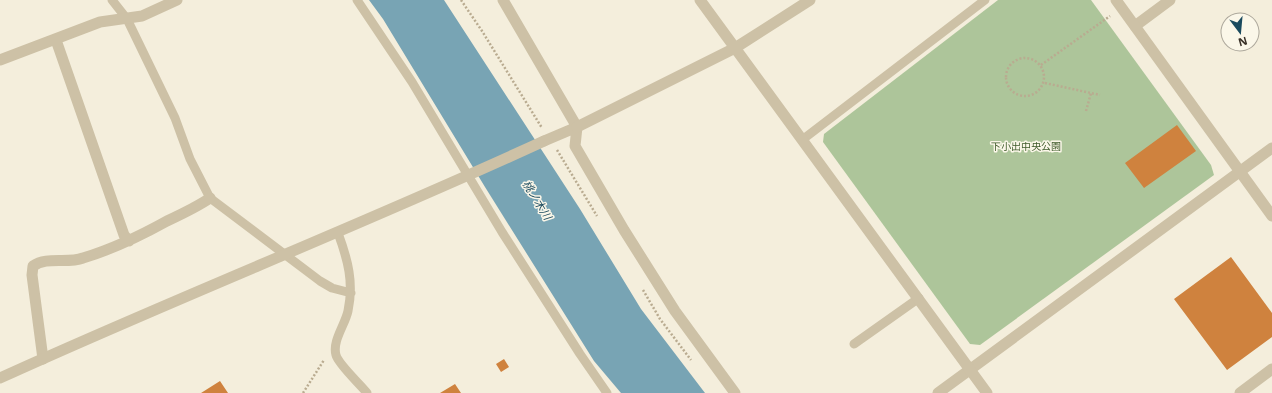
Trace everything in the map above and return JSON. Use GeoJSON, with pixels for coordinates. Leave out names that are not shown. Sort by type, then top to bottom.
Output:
{"type":"FeatureCollection","features":[{"type":"Feature","properties":{"kind":"street"},"geometry":{"type":"LineString","coordinates":[[0,60],[100,22],[111,19],[127,19],[142,16],[177,0]]}},
{"type":"Feature","properties":{"kind":"street"},"geometry":{"type":"LineString","coordinates":[[504,0],[577,127],[574,146],[674,311],[735,393]]}},
{"type":"Feature","properties":{"kind":"street"},"geometry":{"type":"LineString","coordinates":[[700,0],[987,393]]}},
{"type":"Feature","properties":{"kind":"street"},"geometry":{"type":"LineString","coordinates":[[0,378],[149,312],[338,233],[577,127],[735,48],[810,0]]}},
{"type":"Feature","properties":{"kind":"street"},"geometry":{"type":"LineString","coordinates":[[1135,26],[1170,0]]}},
{"type":"Feature","properties":{"kind":"street"},"geometry":{"type":"LineString","coordinates":[[1119,4],[1239,173],[1272,216]]}},
{"type":"Feature","properties":{"kind":"street"},"geometry":{"type":"LineString","coordinates":[[56,40],[124,234],[129,241]]}},
{"type":"Feature","properties":{"kind":"street"},"geometry":{"type":"LineString","coordinates":[[938,393],[1272,148]]}},
{"type":"Feature","properties":{"kind":"street"},"geometry":{"type":"LineString","coordinates":[[43,359],[32,275],[33,266],[44,260],[72,261],[82,259],[129,241],[210,198]]}},
{"type":"Feature","properties":{"kind":"street"},"geometry":{"type":"LineString","coordinates":[[1240,393],[1272,369]]}},
{"type":"Feature","properties":{"kind":"lane"},"geometry":{"type":"LineString","coordinates":[[112,0],[127,19],[175,118],[190,159],[210,198],[285,255],[332,288],[351,293]]}},
{"type":"Feature","properties":{"kind":"lane"},"geometry":{"type":"LineString","coordinates":[[357,0],[412,82],[580,354],[607,393]]}},
{"type":"Feature","properties":{"kind":"lane"},"geometry":{"type":"LineString","coordinates":[[802,140],[985,0]]}},
{"type":"Feature","properties":{"kind":"lane"},"geometry":{"type":"LineString","coordinates":[[338,233],[348,262],[351,293],[344,324],[336,342],[335,351],[338,360],[367,393]]}},
{"type":"Feature","properties":{"kind":"lane"},"geometry":{"type":"LineString","coordinates":[[854,344],[919,298]]}},
{"type":"Feature","properties":{"kind":"path"},"geometry":{"type":"LineString","coordinates":[[1041,64],[1119,4]]}},
{"type":"Feature","properties":{"kind":"path"},"geometry":{"type":"LineString","coordinates":[[1024,57],[1033,59],[1041,64],[1045,75],[1045,84],[1035,94],[1024,97],[1014,93],[1007,86],[1005,77],[1008,67],[1014,60],[1024,57]]}},
{"type":"Feature","properties":{"kind":"path"},"geometry":{"type":"LineString","coordinates":[[1045,84],[1100,95]]}},
{"type":"Feature","properties":{"kind":"path"},"geometry":{"type":"LineString","coordinates":[[1086,110],[1091,93]]}},
{"type":"Feature","properties":{"kind":"path"},"geometry":{"type":"LineString","coordinates":[[303,393],[326,356],[335,351]]}},
{"type":"Feature","properties":{"kind":"green space","name":"下小出中央公園"},"geometry":{"type":"Polygon","coordinates":[[[998,0],[1091,0],[1211,165],[1214,175],[980,345],[970,344],[823,142],[824,134],[998,0]]]}},
{"type":"Feature","properties":{"kind":"water","name":"桃ノ木川"},"geometry":{"type":"Polygon","coordinates":[[[369,0],[444,0],[580,209],[641,309],[705,393],[621,393],[594,361],[485,187],[383,19],[369,0]]]}},
{"type":"Feature","properties":{"kind":"building"},"geometry":{"type":"Polygon","coordinates":[[[1177,125],[1196,151],[1144,188],[1125,163],[1177,125]]]}},
{"type":"Feature","properties":{"kind":"building"},"geometry":{"type":"Polygon","coordinates":[[[1231,257],[1272,313],[1272,337],[1227,370],[1174,299],[1231,257]]]}},
{"type":"Feature","properties":{"kind":"building"},"geometry":{"type":"Polygon","coordinates":[[[504,359],[509,367],[501,372],[496,364],[504,359]]]}},
{"type":"Feature","properties":{"kind":"building"},"geometry":{"type":"Polygon","coordinates":[[[220,381],[228,393],[201,393],[220,381]]]}},
{"type":"Feature","properties":{"kind":"building"},"geometry":{"type":"Polygon","coordinates":[[[455,384],[461,393],[440,393],[455,384]]]}}]}
